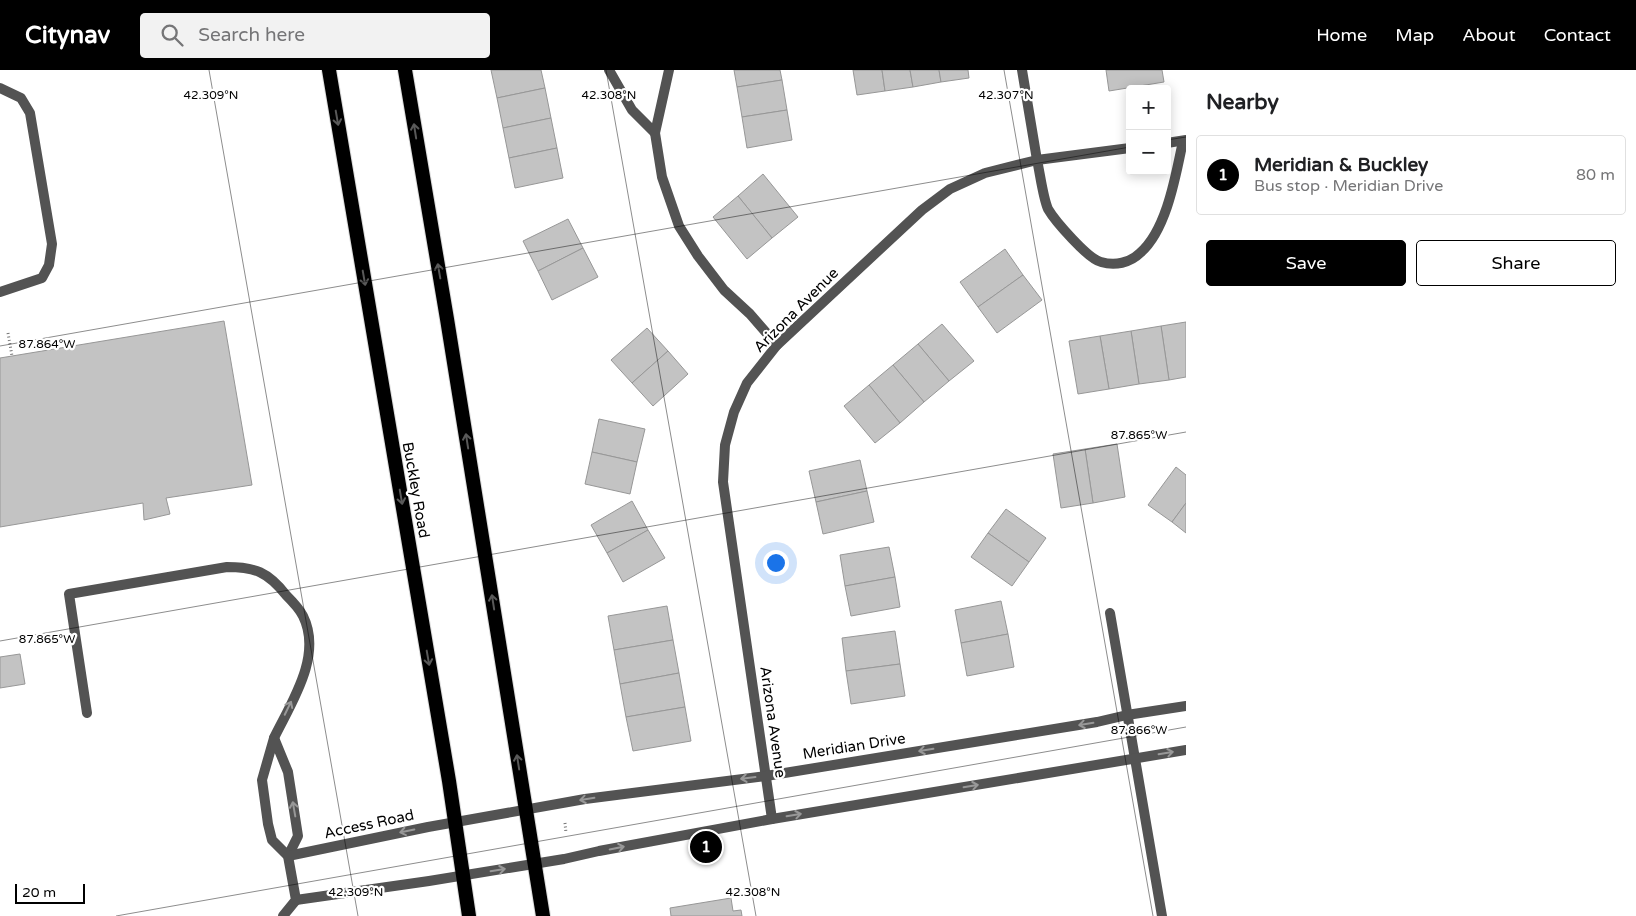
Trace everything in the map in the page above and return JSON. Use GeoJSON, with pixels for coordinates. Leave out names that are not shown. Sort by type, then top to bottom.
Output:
{"type":"FeatureCollection","features":[{"type":"Feature","properties":{"kind":"highway","name":"Buckley Road"},"geometry":{"type":"LineString","coordinates":[[329,70],[469,916]]}},
{"type":"Feature","properties":{"kind":"highway"},"geometry":{"type":"LineString","coordinates":[[405,70],[544,916]]}},
{"type":"Feature","properties":{"kind":"street"},"geometry":{"type":"LineString","coordinates":[[609,70],[632,110],[655,133]]}},
{"type":"Feature","properties":{"kind":"street"},"geometry":{"type":"LineString","coordinates":[[669,70],[655,133],[662,177],[679,226],[698,256],[724,290],[750,314],[777,345]]}},
{"type":"Feature","properties":{"kind":"street"},"geometry":{"type":"LineString","coordinates":[[1022,70],[1037,160],[1048,208],[1080,247],[1099,262],[1119,264],[1140,254],[1155,235],[1170,198],[1185,140],[1171,142]]}},
{"type":"Feature","properties":{"kind":"street"},"geometry":{"type":"LineString","coordinates":[[0,88],[21,98],[30,113],[52,244],[49,265],[42,278],[0,292]]}},
{"type":"Feature","properties":{"kind":"street","name":"Arizona Avenue"},"geometry":{"type":"LineString","coordinates":[[772,819],[723,482],[725,445],[734,412],[747,384],[777,345],[922,210],[950,189],[985,173],[1037,160],[1126,149]]}},
{"type":"Feature","properties":{"kind":"street"},"geometry":{"type":"LineString","coordinates":[[87,713],[69,594],[227,567],[244,567],[262,572],[275,581],[302,615],[308,631],[310,644],[302,678],[274,738],[262,780],[272,840],[288,856],[296,900]]}},
{"type":"Feature","properties":{"kind":"street"},"geometry":{"type":"LineString","coordinates":[[1110,613],[1162,916]]}},
{"type":"Feature","properties":{"kind":"street","name":"Meridian Drive"},"geometry":{"type":"LineString","coordinates":[[526,810],[586,799],[766,776],[1186,706]]}},
{"type":"Feature","properties":{"kind":"street"},"geometry":{"type":"LineString","coordinates":[[274,738],[288,772],[298,836],[288,856]]}},
{"type":"Feature","properties":{"kind":"street"},"geometry":{"type":"LineString","coordinates":[[283,916],[296,900],[534,864],[772,819],[1186,750]]}},
{"type":"Feature","properties":{"kind":"street","name":"Access Road"},"geometry":{"type":"LineString","coordinates":[[288,856],[428,827],[526,810]]}},
{"type":"Feature","properties":{"kind":"path"},"geometry":{"type":"LineString","coordinates":[[8,333],[12,356]]}},
{"type":"Feature","properties":{"kind":"path"},"geometry":{"type":"LineString","coordinates":[[565,823],[566,833]]}},
{"type":"Feature","properties":{"kind":"building"},"geometry":{"type":"Polygon","coordinates":[[[491,70],[541,70],[545,88],[497,98],[491,70]]]}},
{"type":"Feature","properties":{"kind":"building"},"geometry":{"type":"Polygon","coordinates":[[[734,70],[780,70],[782,80],[737,87],[734,70]]]}},
{"type":"Feature","properties":{"kind":"building"},"geometry":{"type":"Polygon","coordinates":[[[853,70],[882,70],[885,91],[857,95],[853,70]]]}},
{"type":"Feature","properties":{"kind":"building"},"geometry":{"type":"Polygon","coordinates":[[[882,70],[910,70],[913,87],[885,91],[882,70]]]}},
{"type":"Feature","properties":{"kind":"building"},"geometry":{"type":"Polygon","coordinates":[[[910,70],[939,70],[941,82],[913,87],[910,70]]]}},
{"type":"Feature","properties":{"kind":"building"},"geometry":{"type":"Polygon","coordinates":[[[939,70],[968,70],[969,78],[941,82],[939,70]]]}},
{"type":"Feature","properties":{"kind":"building"},"geometry":{"type":"Polygon","coordinates":[[[1106,70],[1162,70],[1164,82],[1146,85],[1126,85],[1126,88],[1109,91],[1106,70]]]}},
{"type":"Feature","properties":{"kind":"building"},"geometry":{"type":"Polygon","coordinates":[[[782,80],[787,110],[742,117],[737,87],[782,80]]]}},
{"type":"Feature","properties":{"kind":"building"},"geometry":{"type":"Polygon","coordinates":[[[545,88],[551,118],[503,128],[497,98],[545,88]]]}},
{"type":"Feature","properties":{"kind":"building"},"geometry":{"type":"Polygon","coordinates":[[[787,110],[792,140],[747,148],[742,117],[787,110]]]}},
{"type":"Feature","properties":{"kind":"building"},"geometry":{"type":"Polygon","coordinates":[[[551,118],[557,148],[509,158],[503,128],[551,118]]]}},
{"type":"Feature","properties":{"kind":"building"},"geometry":{"type":"Polygon","coordinates":[[[557,148],[563,178],[515,188],[509,158],[557,148]]]}},
{"type":"Feature","properties":{"kind":"building"},"geometry":{"type":"Polygon","coordinates":[[[763,174],[798,217],[772,238],[738,196],[763,174]]]}},
{"type":"Feature","properties":{"kind":"building"},"geometry":{"type":"Polygon","coordinates":[[[738,196],[772,238],[747,259],[713,217],[738,196]]]}},
{"type":"Feature","properties":{"kind":"building"},"geometry":{"type":"Polygon","coordinates":[[[568,219],[583,248],[538,271],[523,241],[568,219]]]}},
{"type":"Feature","properties":{"kind":"building"},"geometry":{"type":"Polygon","coordinates":[[[583,248],[598,277],[552,300],[538,271],[583,248]]]}},
{"type":"Feature","properties":{"kind":"building"},"geometry":{"type":"Polygon","coordinates":[[[1005,249],[1023,275],[978,307],[960,282],[1005,249]]]}},
{"type":"Feature","properties":{"kind":"building"},"geometry":{"type":"Polygon","coordinates":[[[1023,275],[1042,300],[997,333],[978,307],[1023,275]]]}},
{"type":"Feature","properties":{"kind":"building"},"geometry":{"type":"Polygon","coordinates":[[[224,321],[252,485],[166,498],[170,514],[144,520],[143,503],[0,527],[0,358],[224,321]]]}},
{"type":"Feature","properties":{"kind":"building"},"geometry":{"type":"Polygon","coordinates":[[[1186,322],[1186,377],[1169,380],[1161,326],[1186,322]]]}},
{"type":"Feature","properties":{"kind":"building"},"geometry":{"type":"Polygon","coordinates":[[[942,324],[974,361],[949,381],[918,344],[942,324]]]}},
{"type":"Feature","properties":{"kind":"building"},"geometry":{"type":"Polygon","coordinates":[[[1161,326],[1169,380],[1139,384],[1131,331],[1161,326]]]}},
{"type":"Feature","properties":{"kind":"building"},"geometry":{"type":"Polygon","coordinates":[[[647,328],[668,351],[632,383],[611,360],[647,328]]]}},
{"type":"Feature","properties":{"kind":"building"},"geometry":{"type":"Polygon","coordinates":[[[1131,331],[1139,384],[1109,389],[1100,336],[1131,331]]]}},
{"type":"Feature","properties":{"kind":"building"},"geometry":{"type":"Polygon","coordinates":[[[1100,336],[1109,389],[1078,394],[1069,341],[1100,336]]]}},
{"type":"Feature","properties":{"kind":"building"},"geometry":{"type":"Polygon","coordinates":[[[918,344],[949,381],[924,402],[893,365],[918,344]]]}},
{"type":"Feature","properties":{"kind":"building"},"geometry":{"type":"Polygon","coordinates":[[[668,351],[688,374],[653,406],[632,383],[668,351]]]}},
{"type":"Feature","properties":{"kind":"building"},"geometry":{"type":"Polygon","coordinates":[[[893,365],[924,402],[900,423],[869,385],[893,365]]]}},
{"type":"Feature","properties":{"kind":"building"},"geometry":{"type":"Polygon","coordinates":[[[869,385],[900,423],[875,443],[844,406],[869,385]]]}},
{"type":"Feature","properties":{"kind":"building"},"geometry":{"type":"Polygon","coordinates":[[[599,419],[645,429],[637,462],[592,452],[599,419]]]}},
{"type":"Feature","properties":{"kind":"building"},"geometry":{"type":"Polygon","coordinates":[[[1117,444],[1125,497],[1093,503],[1085,449],[1117,444]]]}},
{"type":"Feature","properties":{"kind":"building"},"geometry":{"type":"Polygon","coordinates":[[[1085,449],[1093,503],[1061,508],[1053,454],[1085,449]]]}},
{"type":"Feature","properties":{"kind":"building"},"geometry":{"type":"Polygon","coordinates":[[[592,452],[637,462],[630,494],[585,484],[592,452]]]}},
{"type":"Feature","properties":{"kind":"building"},"geometry":{"type":"Polygon","coordinates":[[[860,460],[867,491],[816,502],[809,471],[860,460]]]}},
{"type":"Feature","properties":{"kind":"building"},"geometry":{"type":"Polygon","coordinates":[[[1176,467],[1186,475],[1186,503],[1172,522],[1148,505],[1176,467]]]}},
{"type":"Feature","properties":{"kind":"building"},"geometry":{"type":"Polygon","coordinates":[[[867,491],[874,522],[823,534],[816,502],[867,491]]]}},
{"type":"Feature","properties":{"kind":"building"},"geometry":{"type":"Polygon","coordinates":[[[632,501],[648,530],[607,553],[591,525],[632,501]]]}},
{"type":"Feature","properties":{"kind":"building"},"geometry":{"type":"Polygon","coordinates":[[[1186,503],[1186,533],[1172,522],[1186,503]]]}},
{"type":"Feature","properties":{"kind":"building"},"geometry":{"type":"Polygon","coordinates":[[[1006,509],[1046,538],[1029,562],[988,533],[1006,509]]]}},
{"type":"Feature","properties":{"kind":"building"},"geometry":{"type":"Polygon","coordinates":[[[648,530],[665,558],[623,582],[607,553],[648,530]]]}},
{"type":"Feature","properties":{"kind":"building"},"geometry":{"type":"Polygon","coordinates":[[[988,533],[1029,562],[1012,586],[971,557],[988,533]]]}},
{"type":"Feature","properties":{"kind":"building"},"geometry":{"type":"Polygon","coordinates":[[[889,547],[895,577],[845,586],[840,555],[889,547]]]}},
{"type":"Feature","properties":{"kind":"building"},"geometry":{"type":"Polygon","coordinates":[[[895,577],[900,607],[851,616],[845,586],[895,577]]]}},
{"type":"Feature","properties":{"kind":"building"},"geometry":{"type":"Polygon","coordinates":[[[1001,601],[1008,634],[961,643],[955,610],[1001,601]]]}},
{"type":"Feature","properties":{"kind":"building"},"geometry":{"type":"Polygon","coordinates":[[[667,606],[673,640],[614,650],[608,616],[667,606]]]}},
{"type":"Feature","properties":{"kind":"building"},"geometry":{"type":"Polygon","coordinates":[[[895,631],[900,664],[846,671],[842,638],[895,631]]]}},
{"type":"Feature","properties":{"kind":"building"},"geometry":{"type":"Polygon","coordinates":[[[1008,634],[1014,667],[967,676],[961,643],[1008,634]]]}},
{"type":"Feature","properties":{"kind":"building"},"geometry":{"type":"Polygon","coordinates":[[[673,640],[679,673],[620,684],[614,650],[673,640]]]}},
{"type":"Feature","properties":{"kind":"building"},"geometry":{"type":"Polygon","coordinates":[[[20,654],[25,684],[0,688],[0,657],[20,654]]]}},
{"type":"Feature","properties":{"kind":"building"},"geometry":{"type":"Polygon","coordinates":[[[900,664],[905,696],[851,704],[846,671],[900,664]]]}},
{"type":"Feature","properties":{"kind":"building"},"geometry":{"type":"Polygon","coordinates":[[[679,673],[685,707],[626,717],[620,684],[679,673]]]}},
{"type":"Feature","properties":{"kind":"building"},"geometry":{"type":"Polygon","coordinates":[[[685,707],[691,741],[633,751],[626,717],[685,707]]]}},
{"type":"Feature","properties":{"kind":"building"},"geometry":{"type":"Polygon","coordinates":[[[731,898],[733,911],[741,910],[742,916],[671,916],[670,908],[731,898]]]}},
{"type":"Feature","properties":{"kind":"place","name":"Meridian & Buckley"},"geometry":{"type":"Point","coordinates":[706,847]}}]}
